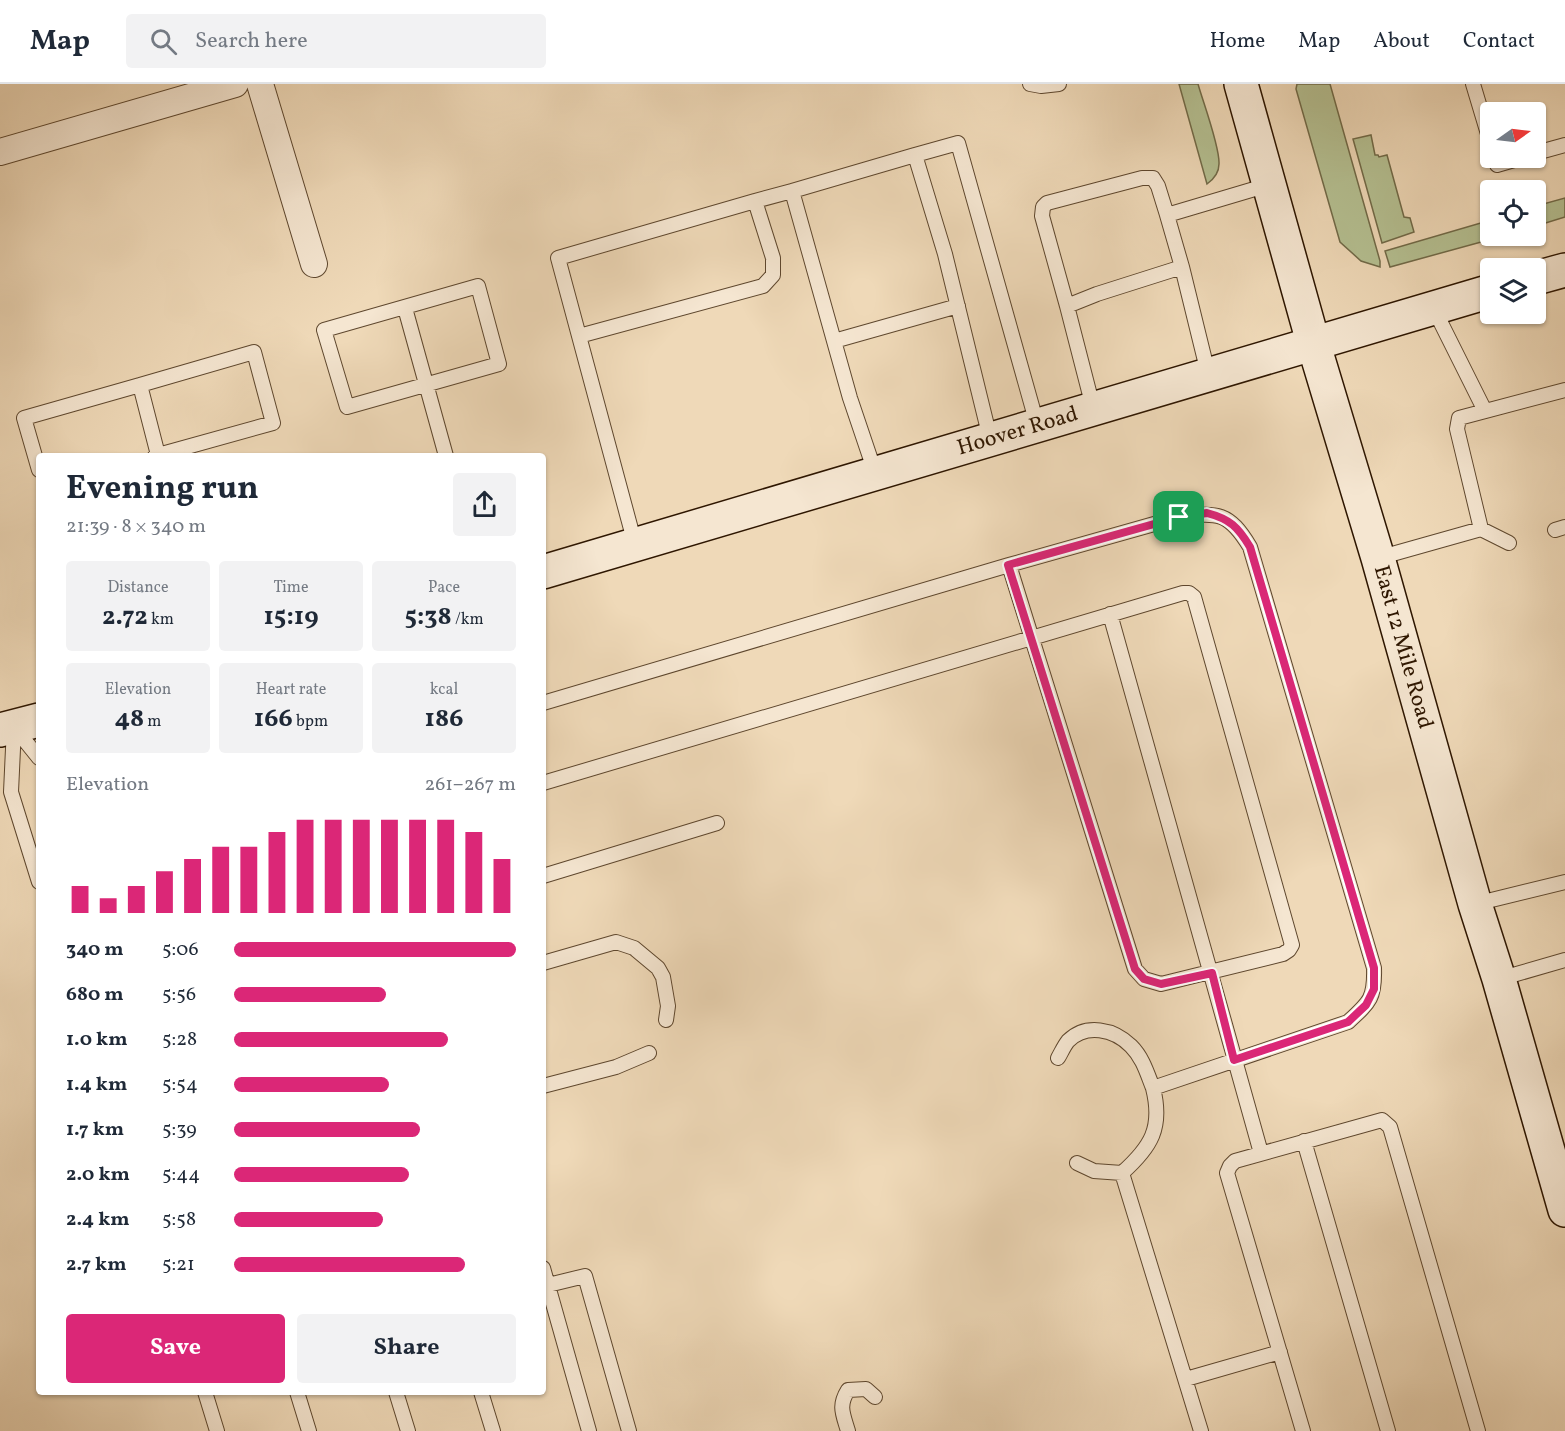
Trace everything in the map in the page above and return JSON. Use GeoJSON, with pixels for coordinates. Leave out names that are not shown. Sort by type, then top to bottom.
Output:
{"type":"FeatureCollection","features":[{"type":"Feature","properties":{"kind":"main road","name":"East 12 Mile Road"},"geometry":{"type":"LineString","coordinates":[[1241,84],[1313,342],[1378,558],[1475,904],[1499,979],[1565,1210]]}},
{"type":"Feature","properties":{"kind":"main road","name":"Hoover Road"},"geometry":{"type":"LineString","coordinates":[[546,571],[1480,294]]}},
{"type":"Feature","properties":{"kind":"street"},"geometry":{"type":"LineString","coordinates":[[0,152],[235,84]]}},
{"type":"Feature","properties":{"kind":"street"},"geometry":{"type":"LineString","coordinates":[[260,84],[314,264]]}},
{"type":"Feature","properties":{"kind":"lane"},"geometry":{"type":"LineString","coordinates":[[1030,84],[1041,86],[1059,84]]}},
{"type":"Feature","properties":{"kind":"lane"},"geometry":{"type":"LineString","coordinates":[[1473,84],[1480,107]]}},
{"type":"Feature","properties":{"kind":"lane"},"geometry":{"type":"LineString","coordinates":[[635,544],[558,258],[958,143],[1037,424]]}},
{"type":"Feature","properties":{"kind":"lane"},"geometry":{"type":"LineString","coordinates":[[1546,150],[1565,145]]}},
{"type":"Feature","properties":{"kind":"lane"},"geometry":{"type":"LineString","coordinates":[[915,155],[945,254],[990,438]]}},
{"type":"Feature","properties":{"kind":"lane"},"geometry":{"type":"LineString","coordinates":[[1093,407],[1042,216],[1043,207],[1047,203],[1142,178],[1153,178],[1158,186],[1182,267],[1208,373]]}},
{"type":"Feature","properties":{"kind":"lane"},"geometry":{"type":"LineString","coordinates":[[1167,215],[1268,185]]}},
{"type":"Feature","properties":{"kind":"lane"},"geometry":{"type":"LineString","coordinates":[[792,191],[849,398],[875,472]]}},
{"type":"Feature","properties":{"kind":"lane"},"geometry":{"type":"LineString","coordinates":[[579,336],[763,286],[773,275],[773,258],[755,201]]}},
{"type":"Feature","properties":{"kind":"lane"},"geometry":{"type":"LineString","coordinates":[[1067,306],[1182,267]]}},
{"type":"Feature","properties":{"kind":"lane"},"geometry":{"type":"LineString","coordinates":[[478,286],[499,364],[347,407],[324,330],[405,308],[478,286]]}},
{"type":"Feature","properties":{"kind":"lane"},"geometry":{"type":"LineString","coordinates":[[834,341],[958,306]]}},
{"type":"Feature","properties":{"kind":"lane"},"geometry":{"type":"LineString","coordinates":[[1433,307],[1485,411]]}},
{"type":"Feature","properties":{"kind":"lane"},"geometry":{"type":"LineString","coordinates":[[405,308],[445,453]]}},
{"type":"Feature","properties":{"kind":"lane"},"geometry":{"type":"LineString","coordinates":[[36,460],[24,418],[254,352],[273,423],[168,453]]}},
{"type":"Feature","properties":{"kind":"lane"},"geometry":{"type":"LineString","coordinates":[[140,385],[156,453]]}},
{"type":"Feature","properties":{"kind":"lane"},"geometry":{"type":"LineString","coordinates":[[1481,529],[1456,429],[1459,418],[1565,390]]}},
{"type":"Feature","properties":{"kind":"lane"},"geometry":{"type":"LineString","coordinates":[[546,702],[1008,565],[1179,517],[1207,513],[1226,518],[1241,532],[1250,547],[1374,968],[1374,989],[1366,1005],[1348,1022],[1153,1088]]}},
{"type":"Feature","properties":{"kind":"lane"},"geometry":{"type":"LineString","coordinates":[[1378,558],[1481,529],[1509,543]]}},
{"type":"Feature","properties":{"kind":"lane"},"geometry":{"type":"LineString","coordinates":[[546,782],[1032,638],[1183,592],[1189,593],[1194,597],[1289,933],[1292,945],[1289,950],[1282,954],[1212,973],[1161,984],[1144,979],[1135,969],[1032,638],[1008,565]]}},
{"type":"Feature","properties":{"kind":"lane"},"geometry":{"type":"LineString","coordinates":[[1110,614],[1261,1154]]}},
{"type":"Feature","properties":{"kind":"lane"},"geometry":{"type":"LineString","coordinates":[[18,726],[36,753]]}},
{"type":"Feature","properties":{"kind":"lane"},"geometry":{"type":"LineString","coordinates":[[18,726],[11,792],[36,872]]}},
{"type":"Feature","properties":{"kind":"lane"},"geometry":{"type":"LineString","coordinates":[[546,875],[717,823]]}},
{"type":"Feature","properties":{"kind":"lane"},"geometry":{"type":"LineString","coordinates":[[1475,904],[1565,882]]}},
{"type":"Feature","properties":{"kind":"lane"},"geometry":{"type":"LineString","coordinates":[[546,962],[616,942],[634,948],[658,968],[663,977],[668,1006],[666,1020]]}},
{"type":"Feature","properties":{"kind":"lane"},"geometry":{"type":"LineString","coordinates":[[1499,979],[1565,960]]}},
{"type":"Feature","properties":{"kind":"lane"},"geometry":{"type":"LineString","coordinates":[[1058,1058],[1066,1042],[1080,1032],[1099,1029],[1116,1034],[1132,1047],[1144,1064],[1158,1108],[1153,1134],[1141,1156],[1122,1173],[1094,1171],[1077,1163]]}},
{"type":"Feature","properties":{"kind":"lane"},"geometry":{"type":"LineString","coordinates":[[546,1085],[616,1067],[649,1053]]}},
{"type":"Feature","properties":{"kind":"lane"},"geometry":{"type":"LineString","coordinates":[[1304,1431],[1227,1173],[1235,1161],[1382,1120],[1390,1127],[1478,1431]]}},
{"type":"Feature","properties":{"kind":"lane"},"geometry":{"type":"LineString","coordinates":[[1304,1141],[1388,1431]]}},
{"type":"Feature","properties":{"kind":"lane"},"geometry":{"type":"LineString","coordinates":[[1122,1173],[1202,1431]]}},
{"type":"Feature","properties":{"kind":"lane"},"geometry":{"type":"LineString","coordinates":[[548,1286],[585,1276],[629,1431]]}},
{"type":"Feature","properties":{"kind":"lane"},"geometry":{"type":"LineString","coordinates":[[546,1279],[589,1431]]}},
{"type":"Feature","properties":{"kind":"lane"},"geometry":{"type":"LineString","coordinates":[[1186,1378],[1280,1352]]}},
{"type":"Feature","properties":{"kind":"lane"},"geometry":{"type":"LineString","coordinates":[[848,1431],[842,1410],[842,1399],[848,1390],[866,1389],[875,1397]]}},
{"type":"Feature","properties":{"kind":"lane"},"geometry":{"type":"LineString","coordinates":[[206,1395],[217,1431]]}},
{"type":"Feature","properties":{"kind":"lane"},"geometry":{"type":"LineString","coordinates":[[298,1395],[309,1431]]}},
{"type":"Feature","properties":{"kind":"lane"},"geometry":{"type":"LineString","coordinates":[[397,1395],[408,1431]]}},
{"type":"Feature","properties":{"kind":"lane"},"geometry":{"type":"LineString","coordinates":[[482,1395],[493,1431]]}},
{"type":"Feature","properties":{"kind":"green space"},"geometry":{"type":"Polygon","coordinates":[[[1179,84],[1198,84],[1214,136],[1219,167],[1216,175],[1207,184],[1179,84]]]}},
{"type":"Feature","properties":{"kind":"green space"},"geometry":{"type":"Polygon","coordinates":[[[1297,84],[1330,84],[1380,267],[1361,261],[1340,242],[1296,89],[1297,84]]]}},
{"type":"Feature","properties":{"kind":"green space"},"geometry":{"type":"Polygon","coordinates":[[[1371,135],[1375,155],[1379,157],[1387,155],[1404,217],[1410,218],[1414,232],[1382,243],[1353,139],[1371,135]]]}},
{"type":"Feature","properties":{"kind":"green space"},"geometry":{"type":"Polygon","coordinates":[[[1565,198],[1565,217],[1546,223],[1546,203],[1565,198]]]}},
{"type":"Feature","properties":{"kind":"green space"},"geometry":{"type":"Polygon","coordinates":[[[1480,223],[1480,242],[1390,267],[1385,251],[1480,223]]]}},
{"type":"Feature","properties":{"kind":"route"},"geometry":{"type":"LineString","coordinates":[[1207,513],[1226,518],[1241,532],[1250,547],[1374,968],[1374,989],[1366,1005],[1348,1022],[1234,1060],[1212,973],[1161,984],[1144,979],[1135,969],[1008,565],[1179,517],[1207,513]]}}]}
